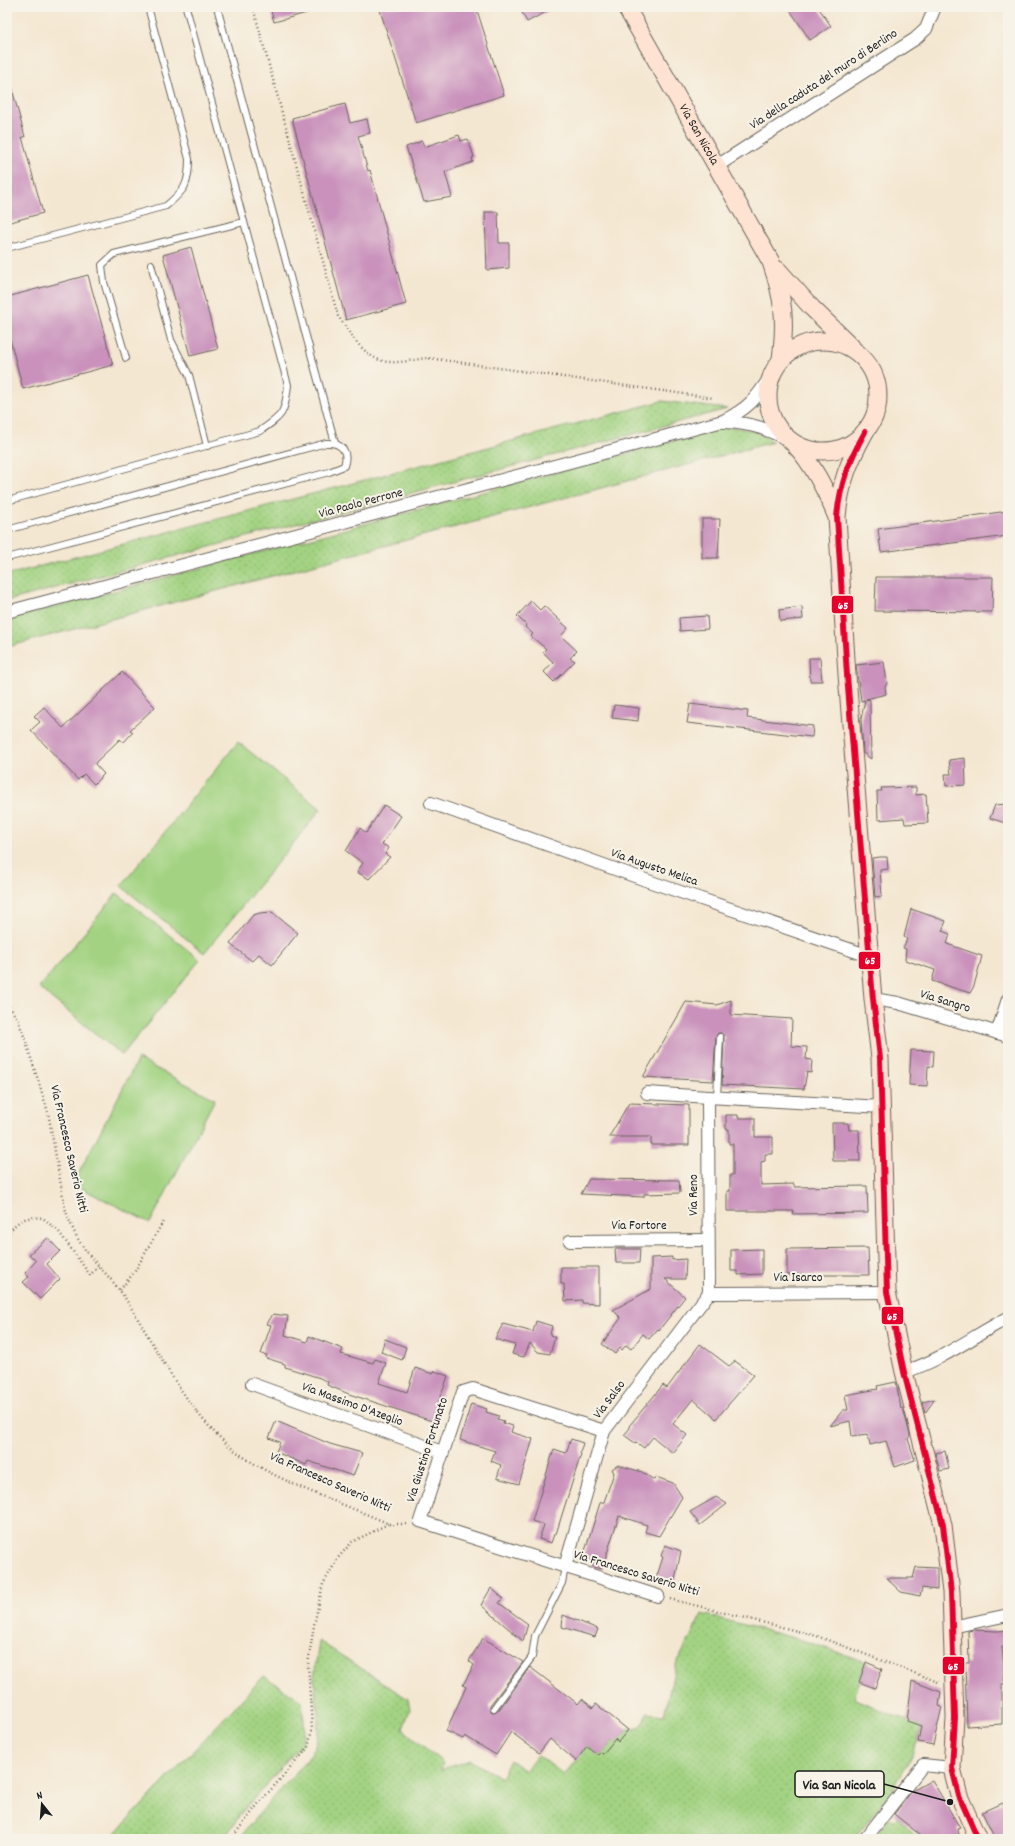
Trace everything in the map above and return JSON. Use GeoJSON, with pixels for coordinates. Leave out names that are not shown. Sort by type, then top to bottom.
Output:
{"type":"FeatureCollection","features":[{"type":"Feature","properties":{"kind":"street","name":"Via San Nicola"},"geometry":{"type":"LineString","coordinates":[[626,7],[771,262],[780,288],[784,310],[785,330],[781,359]]}},
{"type":"Feature","properties":{"kind":"street","name":"Via della caduta del muro di Berlino"},"geometry":{"type":"LineString","coordinates":[[717,166],[915,39],[926,29],[935,7]]}},
{"type":"Feature","properties":{"kind":"street","name":"Via San Nicola"},"geometry":{"type":"LineString","coordinates":[[771,262],[796,292],[867,362],[872,371],[878,392],[878,406],[853,454],[842,480],[837,517],[847,675],[869,956],[880,1058],[887,1292],[904,1372],[943,1525],[951,1592],[955,1718],[952,1768],[959,1796],[978,1839]]}},
{"type":"Feature","properties":{"kind":"street","name":"Via San Nicola"},"geometry":{"type":"LineString","coordinates":[[837,517],[827,494],[806,457],[793,442],[778,429],[771,417],[767,397],[771,375],[781,359],[803,344],[818,340],[834,341],[857,351]]}},
{"type":"Feature","properties":{"kind":"street","name":"Via Paolo Perrone"},"geometry":{"type":"LineString","coordinates":[[7,612],[29,608],[723,421],[741,412],[763,388],[771,375]]}},
{"type":"Feature","properties":{"kind":"street","name":"Via Paolo Perrone"},"geometry":{"type":"LineString","coordinates":[[723,421],[745,423],[763,427],[793,442]]}},
{"type":"Feature","properties":{"kind":"street","name":"Via San Nicola"},"geometry":{"type":"LineString","coordinates":[[793,442],[810,449],[830,451],[849,444],[865,432]]}},
{"type":"Feature","properties":{"kind":"street","name":"Via Augusto Melica"},"geometry":{"type":"LineString","coordinates":[[431,803],[654,883],[869,956]]}},
{"type":"Feature","properties":{"kind":"street","name":"Via Sangro"},"geometry":{"type":"LineString","coordinates":[[873,999],[898,1003],[1002,1034]]}},
{"type":"Feature","properties":{"kind":"street"},"geometry":{"type":"LineString","coordinates":[[1002,1034],[1008,999]]}},
{"type":"Feature","properties":{"kind":"street"},"geometry":{"type":"LineString","coordinates":[[647,1093],[882,1107]]}},
{"type":"Feature","properties":{"kind":"street","name":"Via Reno"},"geometry":{"type":"LineString","coordinates":[[709,1293],[708,1240],[713,1097]]}},
{"type":"Feature","properties":{"kind":"street","name":"Via Fortore"},"geometry":{"type":"LineString","coordinates":[[570,1241],[708,1240]]}},
{"type":"Feature","properties":{"kind":"street","name":"Via Isarco"},"geometry":{"type":"LineString","coordinates":[[709,1293],[887,1292]]}},
{"type":"Feature","properties":{"kind":"street","name":"Via Salso"},"geometry":{"type":"LineString","coordinates":[[565,1567],[604,1431],[709,1293]]}},
{"type":"Feature","properties":{"kind":"street"},"geometry":{"type":"LineString","coordinates":[[904,1372],[927,1365],[952,1352],[984,1331],[1008,1318]]}},
{"type":"Feature","properties":{"kind":"street","name":"Via Massimo D'Azeglio"},"geometry":{"type":"LineString","coordinates":[[252,1384],[442,1452]]}},
{"type":"Feature","properties":{"kind":"street","name":"Via Giustino Fortunato"},"geometry":{"type":"LineString","coordinates":[[420,1521],[463,1392],[473,1389],[604,1431]]}},
{"type":"Feature","properties":{"kind":"street","name":"Via Francesco Saverio Nitti"},"geometry":{"type":"LineString","coordinates":[[420,1521],[658,1596]]}},
{"type":"Feature","properties":{"kind":"street"},"geometry":{"type":"LineString","coordinates":[[952,1627],[1008,1615]]}},
{"type":"Feature","properties":{"kind":"street"},"geometry":{"type":"LineString","coordinates":[[865,1839],[923,1764],[952,1768]]}},
{"type":"Feature","properties":{"kind":"lane"},"geometry":{"type":"LineString","coordinates":[[7,248],[166,206],[180,195],[189,178],[189,159],[148,7]]}},
{"type":"Feature","properties":{"kind":"lane"},"geometry":{"type":"LineString","coordinates":[[7,501],[260,431],[278,419],[286,404],[288,385],[186,7]]}},
{"type":"Feature","properties":{"kind":"lane"},"geometry":{"type":"LineString","coordinates":[[217,7],[335,443]]}},
{"type":"Feature","properties":{"kind":"lane"},"geometry":{"type":"LineString","coordinates":[[126,358],[104,282],[102,265],[114,254],[244,222]]}},
{"type":"Feature","properties":{"kind":"lane"},"geometry":{"type":"LineString","coordinates":[[151,264],[171,340],[189,375],[207,446]]}},
{"type":"Feature","properties":{"kind":"lane"},"geometry":{"type":"LineString","coordinates":[[7,530],[326,443],[335,443],[341,446],[346,459],[344,466],[329,472],[7,558]]}},
{"type":"Feature","properties":{"kind":"lane"},"geometry":{"type":"LineString","coordinates":[[713,1097],[720,1037]]}},
{"type":"Feature","properties":{"kind":"lane"},"geometry":{"type":"LineString","coordinates":[[494,1708],[532,1657],[535,1636],[562,1583],[565,1567]]}},
{"type":"Feature","properties":{"kind":"path"},"geometry":{"type":"LineString","coordinates":[[253,7],[338,316],[357,343],[370,355],[389,362],[428,358],[713,398]]}},
{"type":"Feature","properties":{"kind":"path","name":"Via Francesco Saverio Nitti"},"geometry":{"type":"LineString","coordinates":[[7,1002],[18,1020],[48,1112],[65,1208],[81,1244],[120,1290],[178,1384],[200,1415],[220,1438],[234,1450],[262,1469],[389,1524],[404,1525],[420,1521]]}},
{"type":"Feature","properties":{"kind":"path"},"geometry":{"type":"LineString","coordinates":[[7,1235],[16,1223],[26,1218],[43,1218],[59,1232],[90,1275],[99,1266]]}},
{"type":"Feature","properties":{"kind":"path"},"geometry":{"type":"LineString","coordinates":[[120,1290],[135,1272],[163,1222]]}},
{"type":"Feature","properties":{"kind":"path"},"geometry":{"type":"LineString","coordinates":[[231,1839],[259,1803],[308,1748],[312,1728],[308,1664],[314,1625],[323,1584],[338,1558],[352,1542],[389,1524]]}},
{"type":"Feature","properties":{"kind":"path","name":"Via Francesco Saverio Nitti"},"geometry":{"type":"LineString","coordinates":[[658,1596],[817,1636],[954,1688]]}},
{"type":"Feature","properties":{"kind":"green space"},"geometry":{"type":"Polygon","coordinates":[[[662,401],[727,409],[7,601],[7,575],[662,401]]]}},
{"type":"Feature","properties":{"kind":"green space"},"geometry":{"type":"Polygon","coordinates":[[[735,427],[758,432],[773,442],[7,647],[7,620],[722,428],[735,427]]]}},
{"type":"Feature","properties":{"kind":"green space"},"geometry":{"type":"Polygon","coordinates":[[[238,742],[321,809],[204,953],[121,886],[238,742]]]}},
{"type":"Feature","properties":{"kind":"green space"},"geometry":{"type":"Polygon","coordinates":[[[117,893],[200,960],[122,1055],[39,988],[117,893]]]}},
{"type":"Feature","properties":{"kind":"green space"},"geometry":{"type":"Polygon","coordinates":[[[138,1059],[215,1099],[150,1223],[73,1184],[138,1059]]]}},
{"type":"Feature","properties":{"kind":"green space"},"geometry":{"type":"Polygon","coordinates":[[[702,1614],[802,1640],[866,1662],[854,1698],[897,1717],[922,1724],[911,1756],[895,1785],[854,1839],[239,1839],[252,1822],[307,1760],[315,1747],[318,1733],[318,1717],[314,1677],[319,1641],[408,1699],[410,1709],[403,1729],[443,1763],[441,1770],[470,1760],[501,1778],[510,1760],[525,1771],[538,1755],[564,1775],[587,1746],[598,1754],[600,1752],[603,1754],[615,1739],[618,1742],[628,1730],[636,1729],[641,1726],[645,1721],[647,1713],[664,1715],[675,1667],[702,1614]]]}},
{"type":"Feature","properties":{"kind":"green space"},"geometry":{"type":"Polygon","coordinates":[[[264,1676],[302,1701],[305,1732],[302,1744],[242,1812],[224,1839],[110,1839],[264,1676]]]}},
{"type":"Feature","properties":{"kind":"green space"},"geometry":{"type":"Polygon","coordinates":[[[897,1817],[918,1839],[874,1839],[889,1818],[893,1821],[897,1817]]]}},
{"type":"Feature","properties":{"kind":"building"},"geometry":{"type":"Polygon","coordinates":[[[270,7],[314,7],[314,11],[274,22],[270,7]]]}},
{"type":"Feature","properties":{"kind":"building"},"geometry":{"type":"Polygon","coordinates":[[[379,7],[476,7],[504,95],[416,123],[379,7]]]}},
{"type":"Feature","properties":{"kind":"building"},"geometry":{"type":"Polygon","coordinates":[[[519,7],[555,7],[527,22],[519,7]]]}},
{"type":"Feature","properties":{"kind":"building"},"geometry":{"type":"Polygon","coordinates":[[[788,7],[818,7],[831,26],[810,40],[788,7]]]}},
{"type":"Feature","properties":{"kind":"building"},"geometry":{"type":"Polygon","coordinates":[[[7,85],[11,85],[25,137],[22,137],[43,213],[7,223],[7,85]]]}},
{"type":"Feature","properties":{"kind":"building"},"geometry":{"type":"Polygon","coordinates":[[[345,104],[350,123],[367,119],[370,133],[358,136],[368,171],[370,170],[406,304],[346,320],[292,118],[345,104]]]}},
{"type":"Feature","properties":{"kind":"building"},"geometry":{"type":"Polygon","coordinates":[[[459,135],[461,141],[468,139],[474,157],[472,158],[473,162],[445,172],[452,197],[424,202],[406,147],[422,141],[424,147],[459,135]]]}},
{"type":"Feature","properties":{"kind":"building"},"geometry":{"type":"Polygon","coordinates":[[[485,212],[498,212],[499,243],[509,243],[509,268],[487,270],[485,212]]]}},
{"type":"Feature","properties":{"kind":"building"},"geometry":{"type":"Polygon","coordinates":[[[191,247],[218,349],[190,356],[163,255],[191,247]]]}},
{"type":"Feature","properties":{"kind":"building"},"geometry":{"type":"Polygon","coordinates":[[[88,275],[113,365],[23,389],[7,328],[7,297],[88,275]]]}},
{"type":"Feature","properties":{"kind":"building"},"geometry":{"type":"Polygon","coordinates":[[[1008,511],[1008,536],[881,552],[878,529],[1008,511]]]}},
{"type":"Feature","properties":{"kind":"building"},"geometry":{"type":"Polygon","coordinates":[[[702,519],[720,519],[718,558],[702,558],[702,519]]]}},
{"type":"Feature","properties":{"kind":"building"},"geometry":{"type":"Polygon","coordinates":[[[876,577],[993,577],[992,612],[875,611],[876,577]]]}},
{"type":"Feature","properties":{"kind":"building"},"geometry":{"type":"Polygon","coordinates":[[[531,601],[540,610],[544,606],[568,628],[561,636],[577,651],[570,658],[575,661],[554,682],[544,672],[553,662],[543,652],[546,649],[531,636],[533,634],[525,627],[526,625],[517,616],[531,601]]]}},
{"type":"Feature","properties":{"kind":"building"},"geometry":{"type":"Polygon","coordinates":[[[802,607],[803,619],[780,621],[779,610],[802,607]]]}},
{"type":"Feature","properties":{"kind":"building"},"geometry":{"type":"Polygon","coordinates":[[[707,616],[708,629],[680,631],[679,618],[707,616]]]}},
{"type":"Feature","properties":{"kind":"building"},"geometry":{"type":"Polygon","coordinates":[[[809,658],[820,658],[822,681],[810,681],[809,658]]]}},
{"type":"Feature","properties":{"kind":"building"},"geometry":{"type":"Polygon","coordinates":[[[884,662],[887,683],[885,687],[886,694],[866,699],[870,700],[871,759],[863,753],[861,719],[865,700],[861,701],[856,665],[884,662]]]}},
{"type":"Feature","properties":{"kind":"building"},"geometry":{"type":"Polygon","coordinates":[[[122,672],[155,707],[130,730],[133,732],[125,741],[123,742],[120,739],[96,762],[95,764],[104,774],[94,784],[84,774],[78,780],[31,730],[40,722],[34,716],[44,707],[63,728],[122,672]]]}},
{"type":"Feature","properties":{"kind":"building"},"geometry":{"type":"Polygon","coordinates":[[[690,704],[748,711],[747,718],[813,726],[812,737],[687,723],[690,704]]]}},
{"type":"Feature","properties":{"kind":"building"},"geometry":{"type":"Polygon","coordinates":[[[614,705],[639,708],[638,721],[612,718],[614,705]]]}},
{"type":"Feature","properties":{"kind":"building"},"geometry":{"type":"Polygon","coordinates":[[[965,758],[966,785],[946,786],[945,774],[951,774],[949,760],[965,758]]]}},
{"type":"Feature","properties":{"kind":"building"},"geometry":{"type":"Polygon","coordinates":[[[916,787],[916,795],[926,794],[928,823],[905,824],[904,818],[878,820],[877,791],[882,791],[881,788],[916,787]]]}},
{"type":"Feature","properties":{"kind":"building"},"geometry":{"type":"Polygon","coordinates":[[[1008,804],[1008,824],[990,818],[995,805],[1008,804]]]}},
{"type":"Feature","properties":{"kind":"building"},"geometry":{"type":"Polygon","coordinates":[[[384,805],[401,816],[382,844],[389,848],[385,854],[390,857],[369,879],[357,872],[363,863],[346,851],[360,828],[366,833],[384,805]]]}},
{"type":"Feature","properties":{"kind":"building"},"geometry":{"type":"Polygon","coordinates":[[[887,857],[888,869],[880,870],[882,896],[875,897],[872,858],[887,857]]]}},
{"type":"Feature","properties":{"kind":"building"},"geometry":{"type":"Polygon","coordinates":[[[911,909],[946,921],[942,931],[950,934],[947,944],[982,956],[974,986],[970,993],[932,981],[935,970],[905,960],[906,949],[903,948],[907,939],[904,937],[911,909]]]}},
{"type":"Feature","properties":{"kind":"building"},"geometry":{"type":"Polygon","coordinates":[[[272,912],[298,933],[272,965],[259,954],[252,961],[230,944],[253,915],[272,912]]]}},
{"type":"Feature","properties":{"kind":"building"},"geometry":{"type":"Polygon","coordinates":[[[731,1000],[731,1015],[792,1019],[791,1046],[807,1047],[806,1059],[812,1060],[811,1073],[807,1072],[804,1089],[722,1085],[724,1037],[721,1033],[718,1033],[716,1037],[713,1081],[643,1077],[686,1002],[717,1005],[731,1000]]]}},
{"type":"Feature","properties":{"kind":"building"},"geometry":{"type":"Polygon","coordinates":[[[911,1050],[934,1051],[933,1067],[928,1066],[927,1086],[909,1085],[911,1050]]]}},
{"type":"Feature","properties":{"kind":"building"},"geometry":{"type":"Polygon","coordinates":[[[629,1103],[689,1105],[689,1145],[651,1145],[651,1137],[609,1137],[629,1103]]]}},
{"type":"Feature","properties":{"kind":"building"},"geometry":{"type":"Polygon","coordinates":[[[726,1115],[738,1115],[738,1118],[755,1118],[755,1137],[773,1137],[773,1154],[765,1154],[765,1161],[761,1162],[761,1185],[794,1184],[794,1187],[867,1186],[868,1213],[793,1214],[794,1211],[727,1211],[727,1191],[730,1191],[730,1175],[733,1175],[733,1144],[729,1144],[729,1129],[726,1129],[726,1115]]]}},
{"type":"Feature","properties":{"kind":"building"},"geometry":{"type":"Polygon","coordinates":[[[832,1123],[848,1123],[849,1130],[859,1130],[860,1161],[833,1161],[832,1123]]]}},
{"type":"Feature","properties":{"kind":"building"},"geometry":{"type":"Polygon","coordinates":[[[589,1179],[679,1180],[680,1193],[644,1194],[644,1197],[581,1194],[589,1179]]]}},
{"type":"Feature","properties":{"kind":"building"},"geometry":{"type":"Polygon","coordinates":[[[48,1238],[60,1251],[47,1264],[60,1279],[40,1299],[23,1282],[29,1277],[25,1273],[36,1261],[29,1254],[48,1238]]]}},
{"type":"Feature","properties":{"kind":"building"},"geometry":{"type":"Polygon","coordinates":[[[868,1248],[869,1275],[787,1275],[787,1249],[868,1248]]]}},
{"type":"Feature","properties":{"kind":"building"},"geometry":{"type":"Polygon","coordinates":[[[615,1249],[640,1249],[639,1263],[616,1263],[615,1249]]]}},
{"type":"Feature","properties":{"kind":"building"},"geometry":{"type":"Polygon","coordinates":[[[762,1249],[762,1274],[738,1275],[738,1271],[731,1271],[731,1250],[762,1249]]]}},
{"type":"Feature","properties":{"kind":"building"},"geometry":{"type":"Polygon","coordinates":[[[672,1257],[672,1260],[686,1259],[685,1279],[665,1279],[685,1297],[659,1330],[658,1329],[649,1339],[643,1334],[631,1349],[626,1345],[622,1350],[620,1348],[615,1354],[602,1344],[621,1318],[613,1310],[651,1289],[651,1258],[672,1257]]]}},
{"type":"Feature","properties":{"kind":"building"},"geometry":{"type":"Polygon","coordinates":[[[561,1267],[599,1267],[599,1304],[582,1303],[582,1300],[565,1301],[564,1284],[561,1284],[561,1267]]]}},
{"type":"Feature","properties":{"kind":"building"},"geometry":{"type":"Polygon","coordinates":[[[273,1314],[288,1316],[285,1335],[307,1342],[309,1336],[343,1349],[341,1354],[373,1363],[375,1359],[386,1363],[379,1383],[407,1392],[415,1368],[433,1374],[435,1371],[448,1376],[432,1421],[349,1394],[327,1385],[328,1382],[320,1378],[285,1367],[285,1364],[266,1358],[267,1355],[261,1354],[271,1325],[267,1324],[273,1314]]]}},
{"type":"Feature","properties":{"kind":"building"},"geometry":{"type":"Polygon","coordinates":[[[536,1321],[552,1326],[550,1335],[555,1337],[550,1354],[538,1352],[530,1343],[524,1357],[512,1354],[515,1345],[495,1339],[503,1324],[533,1332],[536,1321]]]}},
{"type":"Feature","properties":{"kind":"building"},"geometry":{"type":"Polygon","coordinates":[[[385,1339],[406,1347],[402,1360],[381,1352],[385,1339]]]}},
{"type":"Feature","properties":{"kind":"building"},"geometry":{"type":"Polygon","coordinates":[[[700,1344],[729,1366],[735,1361],[754,1375],[716,1419],[693,1399],[673,1424],[687,1435],[673,1453],[653,1437],[644,1448],[624,1435],[630,1428],[629,1426],[663,1385],[667,1388],[700,1344]]]}},
{"type":"Feature","properties":{"kind":"building"},"geometry":{"type":"Polygon","coordinates":[[[896,1382],[901,1409],[903,1408],[910,1435],[908,1439],[915,1460],[895,1467],[886,1441],[870,1445],[868,1434],[852,1436],[850,1421],[830,1426],[843,1410],[848,1410],[845,1395],[878,1389],[877,1386],[896,1382]]]}},
{"type":"Feature","properties":{"kind":"building"},"geometry":{"type":"Polygon","coordinates":[[[935,1399],[925,1413],[922,1402],[935,1399]]]}},
{"type":"Feature","properties":{"kind":"building"},"geometry":{"type":"Polygon","coordinates":[[[471,1404],[487,1409],[486,1412],[499,1416],[497,1419],[504,1421],[503,1423],[513,1426],[511,1432],[533,1439],[519,1484],[497,1478],[501,1465],[491,1461],[495,1451],[460,1440],[471,1404]]]}},
{"type":"Feature","properties":{"kind":"building"},"geometry":{"type":"Polygon","coordinates":[[[276,1421],[330,1444],[362,1453],[353,1476],[308,1461],[306,1465],[276,1452],[280,1442],[269,1438],[276,1421]]]}},
{"type":"Feature","properties":{"kind":"building"},"geometry":{"type":"Polygon","coordinates":[[[571,1439],[583,1443],[581,1454],[556,1534],[554,1534],[551,1543],[539,1539],[544,1525],[532,1521],[554,1449],[566,1453],[571,1439]]]}},
{"type":"Feature","properties":{"kind":"building"},"geometry":{"type":"Polygon","coordinates":[[[945,1451],[949,1469],[940,1471],[935,1453],[945,1451]]]}},
{"type":"Feature","properties":{"kind":"building"},"geometry":{"type":"Polygon","coordinates":[[[618,1465],[642,1472],[654,1480],[656,1477],[673,1483],[682,1497],[659,1536],[645,1532],[647,1525],[619,1516],[602,1569],[593,1567],[588,1555],[584,1554],[600,1503],[604,1502],[614,1473],[612,1469],[618,1465]]]}},
{"type":"Feature","properties":{"kind":"building"},"geometry":{"type":"Polygon","coordinates":[[[716,1497],[727,1504],[700,1525],[690,1512],[716,1497]]]}},
{"type":"Feature","properties":{"kind":"building"},"geometry":{"type":"Polygon","coordinates":[[[665,1545],[681,1551],[674,1585],[656,1579],[665,1545]]]}},
{"type":"Feature","properties":{"kind":"building"},"geometry":{"type":"Polygon","coordinates":[[[916,1567],[937,1568],[937,1590],[922,1588],[920,1596],[901,1592],[886,1578],[913,1578],[916,1567]]]}},
{"type":"Feature","properties":{"kind":"building"},"geometry":{"type":"Polygon","coordinates":[[[491,1588],[503,1598],[499,1603],[528,1624],[523,1641],[481,1605],[491,1588]]]}},
{"type":"Feature","properties":{"kind":"building"},"geometry":{"type":"Polygon","coordinates":[[[563,1615],[598,1629],[595,1637],[562,1627],[563,1615]]]}},
{"type":"Feature","properties":{"kind":"building"},"geometry":{"type":"Polygon","coordinates":[[[1008,1630],[1008,1646],[1002,1647],[1005,1684],[1002,1684],[1002,1724],[967,1726],[965,1663],[969,1663],[968,1631],[1008,1630]]]}},
{"type":"Feature","properties":{"kind":"building"},"geometry":{"type":"Polygon","coordinates":[[[483,1638],[523,1662],[490,1705],[492,1712],[498,1711],[530,1667],[578,1704],[582,1699],[593,1708],[596,1704],[628,1730],[618,1742],[615,1739],[603,1754],[600,1752],[598,1755],[587,1746],[576,1761],[550,1739],[539,1753],[511,1732],[496,1755],[465,1736],[463,1739],[446,1731],[466,1687],[463,1685],[474,1665],[469,1661],[483,1638]]]}},
{"type":"Feature","properties":{"kind":"building"},"geometry":{"type":"Polygon","coordinates":[[[866,1662],[882,1669],[875,1688],[859,1682],[866,1662]]]}},
{"type":"Feature","properties":{"kind":"building"},"geometry":{"type":"Polygon","coordinates":[[[912,1681],[941,1692],[939,1706],[942,1707],[933,1745],[918,1742],[921,1726],[907,1721],[912,1681]]]}},
{"type":"Feature","properties":{"kind":"building"},"geometry":{"type":"Polygon","coordinates":[[[932,1780],[960,1828],[957,1829],[961,1839],[925,1839],[894,1814],[912,1791],[932,1780]]]}},
{"type":"Feature","properties":{"kind":"building"},"geometry":{"type":"Polygon","coordinates":[[[1002,1803],[1008,1814],[1008,1839],[995,1839],[982,1812],[1002,1803]]]}},
{"type":"Feature","properties":{"kind":"transit line","name":"65"},"geometry":{"type":"LineString","coordinates":[[865,432],[846,473],[840,494],[837,517],[847,675],[873,999],[880,1058],[887,1292],[904,1372],[943,1525],[951,1592],[955,1718],[952,1768],[959,1796],[978,1839]]}},
{"type":"Feature","properties":{"kind":"place","name":"Via San Nicola"},"geometry":{"type":"Point","coordinates":[950,1802]}}]}
